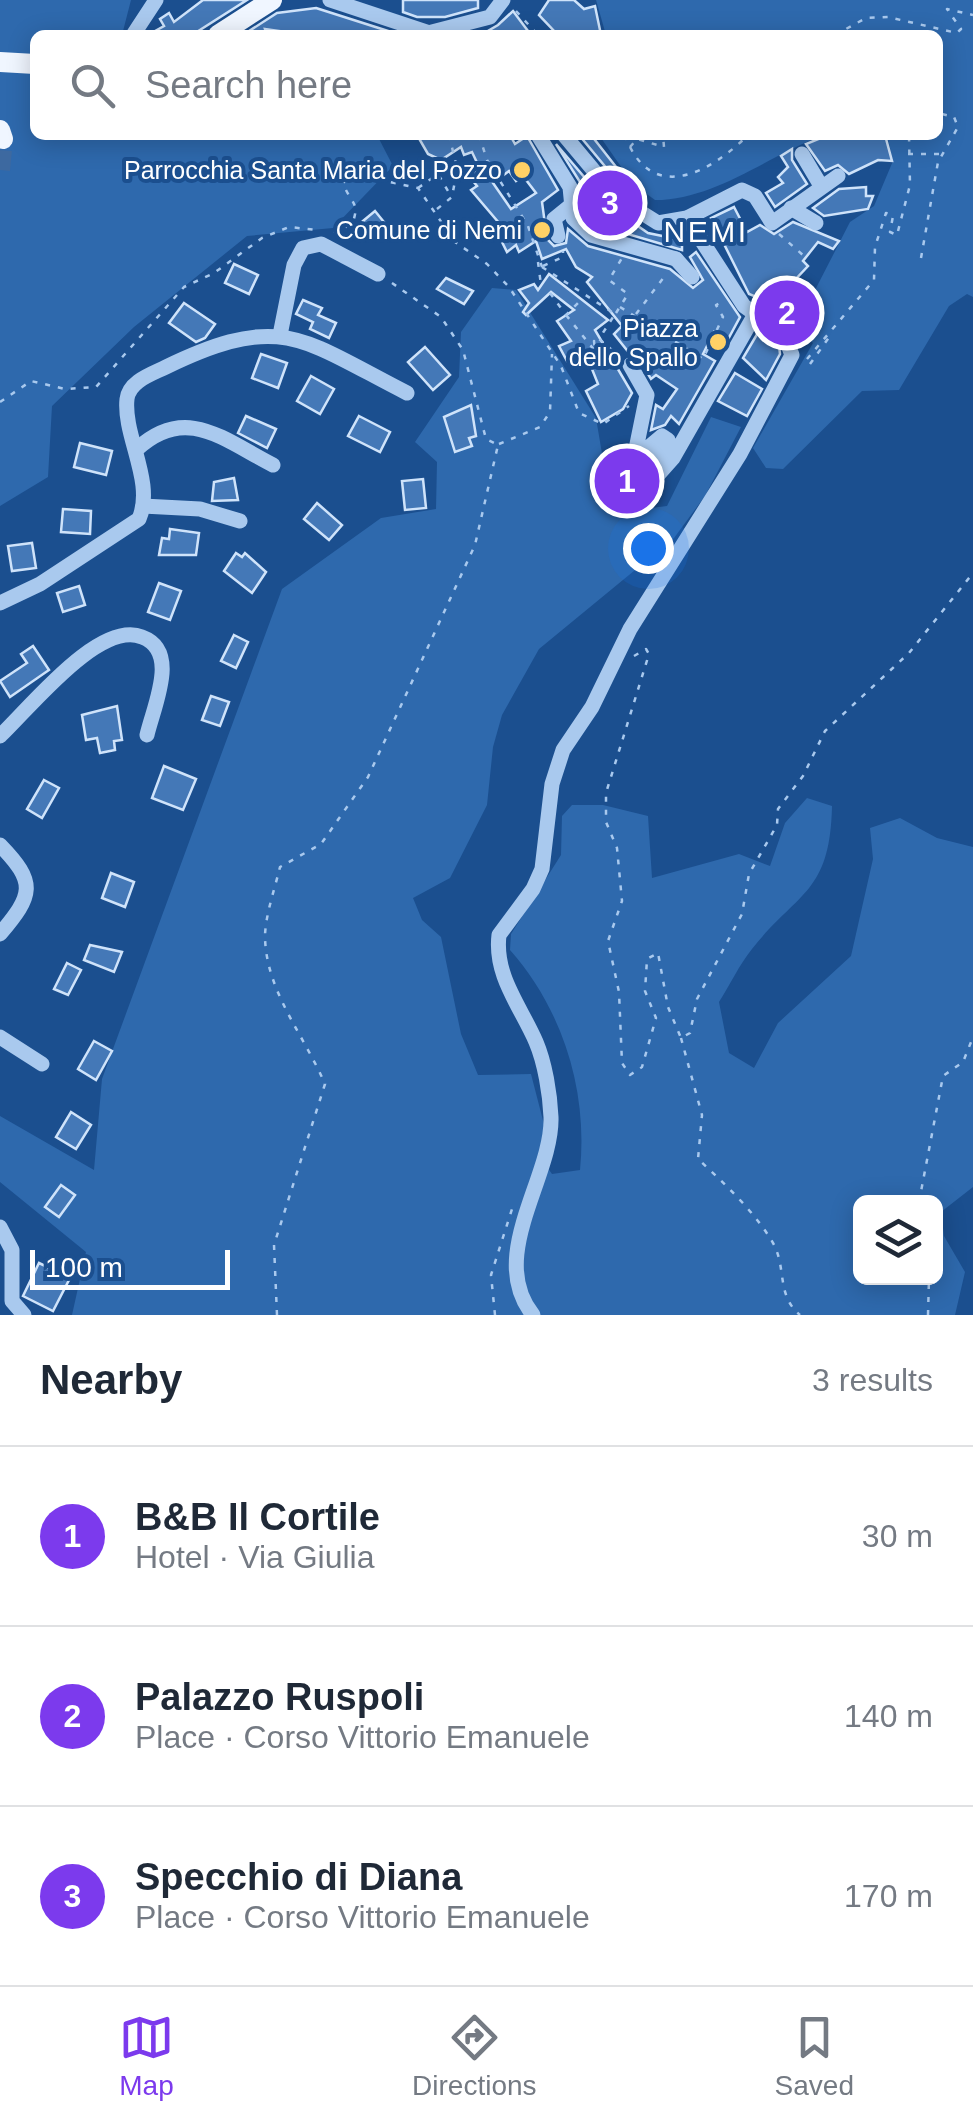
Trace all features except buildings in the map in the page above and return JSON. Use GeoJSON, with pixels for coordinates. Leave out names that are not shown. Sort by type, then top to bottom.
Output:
{"type":"FeatureCollection","features":[{"type":"Feature","properties":{"kind":"main road"},"geometry":{"type":"LineString","coordinates":[[226,30],[272,0]]}},
{"type":"Feature","properties":{"kind":"main road"},"geometry":{"type":"LineString","coordinates":[[0,62],[30,64]]}},
{"type":"Feature","properties":{"kind":"street"},"geometry":{"type":"LineString","coordinates":[[136,30],[156,0]]}},
{"type":"Feature","properties":{"kind":"street"},"geometry":{"type":"LineString","coordinates":[[330,0],[421,30]]}},
{"type":"Feature","properties":{"kind":"street"},"geometry":{"type":"LineString","coordinates":[[445,30],[490,16],[503,0]]}},
{"type":"Feature","properties":{"kind":"street"},"geometry":{"type":"LineString","coordinates":[[540,140],[571,205],[590,234],[675,261],[692,277]]}},
{"type":"Feature","properties":{"kind":"street"},"geometry":{"type":"LineString","coordinates":[[569,140],[633,211],[658,223],[692,224]]}},
{"type":"Feature","properties":{"kind":"street"},"geometry":{"type":"LineString","coordinates":[[802,154],[821,186]]}},
{"type":"Feature","properties":{"kind":"street"},"geometry":{"type":"LineString","coordinates":[[675,261],[692,224],[742,190],[755,196],[772,223],[838,176]]}},
{"type":"Feature","properties":{"kind":"street"},"geometry":{"type":"LineString","coordinates":[[560,244],[554,219],[571,205]]}},
{"type":"Feature","properties":{"kind":"street"},"geometry":{"type":"LineString","coordinates":[[791,208],[816,223]]}},
{"type":"Feature","properties":{"kind":"street"},"geometry":{"type":"LineString","coordinates":[[630,364],[647,395],[636,449],[643,452],[662,436],[668,440],[648,466],[648,472],[657,476],[673,458],[760,319],[736,293],[692,224]]}},
{"type":"Feature","properties":{"kind":"street"},"geometry":{"type":"LineString","coordinates":[[280,335],[294,265],[302,248],[321,244],[378,274]]}},
{"type":"Feature","properties":{"kind":"street"},"geometry":{"type":"LineString","coordinates":[[0,604],[40,584],[134,523],[143,506],[127,403],[134,384],[226,340],[280,335],[305,341],[406,393]]}},
{"type":"Feature","properties":{"kind":"street"},"geometry":{"type":"LineString","coordinates":[[534,1315],[523,1298],[520,1252],[533,1183],[550,1146],[551,1114],[539,1051],[503,974],[498,942],[505,923],[527,899],[542,868],[560,756],[592,708],[630,629],[740,454],[792,355],[788,345]]}},
{"type":"Feature","properties":{"kind":"street"},"geometry":{"type":"LineString","coordinates":[[137,450],[159,431],[183,426],[211,434],[273,464]]}},
{"type":"Feature","properties":{"kind":"street"},"geometry":{"type":"LineString","coordinates":[[143,506],[200,509],[240,522]]}},
{"type":"Feature","properties":{"kind":"street"},"geometry":{"type":"LineString","coordinates":[[0,736],[102,640],[132,633],[153,641],[162,652],[162,670],[147,734]]}},
{"type":"Feature","properties":{"kind":"street"},"geometry":{"type":"LineString","coordinates":[[0,845],[20,866],[28,886],[22,905],[0,934]]}},
{"type":"Feature","properties":{"kind":"street"},"geometry":{"type":"LineString","coordinates":[[0,1037],[42,1064]]}},
{"type":"Feature","properties":{"kind":"street"},"geometry":{"type":"LineString","coordinates":[[0,1227],[12,1250],[12,1302],[24,1315]]}},
{"type":"Feature","properties":{"kind":"path"},"geometry":{"type":"LineString","coordinates":[[503,0],[533,30]]}},
{"type":"Feature","properties":{"kind":"path"},"geometry":{"type":"LineString","coordinates":[[943,31],[957,33],[961,29],[947,9],[973,15]]}},
{"type":"Feature","properties":{"kind":"path"},"geometry":{"type":"LineString","coordinates":[[844,30],[866,18],[895,17],[930,30]]}},
{"type":"Feature","properties":{"kind":"path"},"geometry":{"type":"LineString","coordinates":[[921,258],[942,154],[958,127],[954,117],[943,114]]}},
{"type":"Feature","properties":{"kind":"path"},"geometry":{"type":"LineString","coordinates":[[436,210],[452,197],[457,168],[450,140]]}},
{"type":"Feature","properties":{"kind":"path"},"geometry":{"type":"LineString","coordinates":[[481,140],[488,160],[528,226],[542,266],[615,314]]}},
{"type":"Feature","properties":{"kind":"path"},"geometry":{"type":"LineString","coordinates":[[627,140],[651,174],[674,176],[718,164],[743,140]]}},
{"type":"Feature","properties":{"kind":"path"},"geometry":{"type":"LineString","coordinates":[[630,148],[637,140],[664,147],[663,140]]}},
{"type":"Feature","properties":{"kind":"path"},"geometry":{"type":"LineString","coordinates":[[816,346],[874,280],[875,247],[886,213],[893,216],[890,232],[897,235],[910,185],[908,140]]}},
{"type":"Feature","properties":{"kind":"path"},"geometry":{"type":"LineString","coordinates":[[907,154],[942,154]]}},
{"type":"Feature","properties":{"kind":"path"},"geometry":{"type":"LineString","coordinates":[[457,168],[488,160]]}},
{"type":"Feature","properties":{"kind":"path"},"geometry":{"type":"LineString","coordinates":[[0,402],[31,381],[65,390],[96,387],[184,287],[214,273],[262,238],[289,227],[328,234],[352,224],[358,202],[343,183],[352,174],[398,180],[418,188],[455,242],[500,276],[552,354],[579,412],[602,424],[628,408],[636,391]]}},
{"type":"Feature","properties":{"kind":"path"},"geometry":{"type":"LineString","coordinates":[[418,188],[438,174],[448,192]]}},
{"type":"Feature","properties":{"kind":"path"},"geometry":{"type":"LineString","coordinates":[[772,223],[804,256]]}},
{"type":"Feature","properties":{"kind":"path"},"geometry":{"type":"LineString","coordinates":[[542,266],[563,257],[560,244]]}},
{"type":"Feature","properties":{"kind":"path"},"geometry":{"type":"LineString","coordinates":[[550,293],[595,351],[594,342],[601,348],[601,341],[628,294],[609,280],[628,248]]}},
{"type":"Feature","properties":{"kind":"path"},"geometry":{"type":"LineString","coordinates":[[537,256],[540,282]]}},
{"type":"Feature","properties":{"kind":"path"},"geometry":{"type":"LineString","coordinates":[[635,316],[675,261]]}},
{"type":"Feature","properties":{"kind":"path"},"geometry":{"type":"LineString","coordinates":[[378,274],[441,317],[462,350],[486,439],[498,445],[540,427],[550,412],[552,354]]}},
{"type":"Feature","properties":{"kind":"path"},"geometry":{"type":"LineString","coordinates":[[620,307],[702,359],[723,317],[716,305],[736,293]]}},
{"type":"Feature","properties":{"kind":"path"},"geometry":{"type":"LineString","coordinates":[[566,316],[584,297]]}},
{"type":"Feature","properties":{"kind":"path"},"geometry":{"type":"LineString","coordinates":[[810,364],[830,336],[826,331]]}},
{"type":"Feature","properties":{"kind":"path"},"geometry":{"type":"LineString","coordinates":[[601,341],[614,352]]}},
{"type":"Feature","properties":{"kind":"path"},"geometry":{"type":"LineString","coordinates":[[278,1315],[274,1244],[326,1084],[306,1039],[274,988],[265,934],[280,867],[321,844],[368,777],[475,544],[498,445]]}},
{"type":"Feature","properties":{"kind":"path"},"geometry":{"type":"LineString","coordinates":[[682,1038],[690,1033],[697,999],[742,914],[749,874],[777,825],[778,809],[803,776],[825,730],[909,652],[973,573]]}},
{"type":"Feature","properties":{"kind":"path"},"geometry":{"type":"LineString","coordinates":[[630,629],[635,638],[626,660],[646,649],[649,654],[606,794],[606,822],[618,848],[622,901],[608,941],[619,992],[622,1063],[630,1075],[642,1067],[650,1045],[656,1018],[645,991],[647,959],[658,952],[668,1007],[682,1038],[702,1115],[698,1159],[726,1184],[774,1244],[782,1292],[800,1315]]}},
{"type":"Feature","properties":{"kind":"path"},"geometry":{"type":"LineString","coordinates":[[920,1195],[944,1076],[963,1062],[973,1037]]}},
{"type":"Feature","properties":{"kind":"path"},"geometry":{"type":"LineString","coordinates":[[928,1315],[929,1285]]}},
{"type":"Feature","properties":{"kind":"shaded area"},"geometry":{"type":"Polygon","coordinates":[[[0,0],[131,0],[123,30],[30,30],[30,140],[380,140],[393,166],[333,228],[247,236],[134,327],[52,406],[48,477],[0,506],[0,0]]]}},
{"type":"Feature","properties":{"kind":"shaded area"},"geometry":{"type":"Polygon","coordinates":[[[596,0],[973,0],[973,297],[967,294],[949,306],[899,390],[862,391],[783,469],[766,468],[753,448],[813,343],[795,329],[850,222],[874,206],[893,161],[888,140],[943,140],[943,30],[605,30],[596,0]]]}},
{"type":"Feature","properties":{"kind":"shaded area"},"geometry":{"type":"Polygon","coordinates":[[[602,140],[812,140],[699,193],[655,200],[633,184],[602,140]]]}},
{"type":"Feature","properties":{"kind":"shaded area"},"geometry":{"type":"Polygon","coordinates":[[[492,288],[516,290],[596,418],[610,501],[635,510],[667,506],[711,417],[741,427],[705,496],[674,538],[539,649],[502,715],[493,747],[487,805],[450,878],[413,898],[422,920],[441,937],[461,1034],[478,1075],[531,1074],[547,1136],[540,1157],[552,1174],[580,1170],[580,1111],[568,1053],[544,999],[510,950],[511,934],[561,855],[562,816],[572,805],[603,805],[648,816],[652,878],[739,854],[770,866],[785,823],[807,798],[832,806],[830,835],[818,875],[752,949],[719,1002],[729,1053],[754,1068],[778,1023],[851,956],[873,859],[870,828],[900,818],[937,838],[973,847],[973,1187],[943,1210],[943,1195],[853,1195],[853,1285],[943,1285],[943,1228],[965,1272],[955,1315],[72,1315],[86,1252],[0,1182],[0,1116],[94,1170],[102,1079],[282,589],[381,518],[436,509],[437,462],[415,442],[459,377],[461,332],[492,288]]]}},
{"type":"Feature","properties":{"kind":"tunnel"},"geometry":{"type":"LineString","coordinates":[[0,170],[3,139]]}},
{"type":"Feature","properties":{"kind":"tunnel"},"geometry":{"type":"LineString","coordinates":[[766,322],[787,342]]}},
{"type":"Feature","properties":{"kind":"place","name":"Parrocchia Santa Maria del Pozzo"},"geometry":{"type":"Point","coordinates":[522,170]}},
{"type":"Feature","properties":{"kind":"place","name":"Specchio di Diana"},"geometry":{"type":"Point","coordinates":[610,203]}},
{"type":"Feature","properties":{"kind":"place","name":"Comune di Nemi"},"geometry":{"type":"Point","coordinates":[542,230]}},
{"type":"Feature","properties":{"kind":"place","name":"Palazzo Ruspoli"},"geometry":{"type":"Point","coordinates":[787,313]}},
{"type":"Feature","properties":{"kind":"place","name":"Piazza dello Spallo"},"geometry":{"type":"Point","coordinates":[718,342]}},
{"type":"Feature","properties":{"kind":"place","name":"B&B Il Cortile"},"geometry":{"type":"Point","coordinates":[627,481]}},
{"type":"Feature","properties":{"kind":"district","name":"NEMI"},"geometry":{"type":"Point","coordinates":[706,231]}}]}
